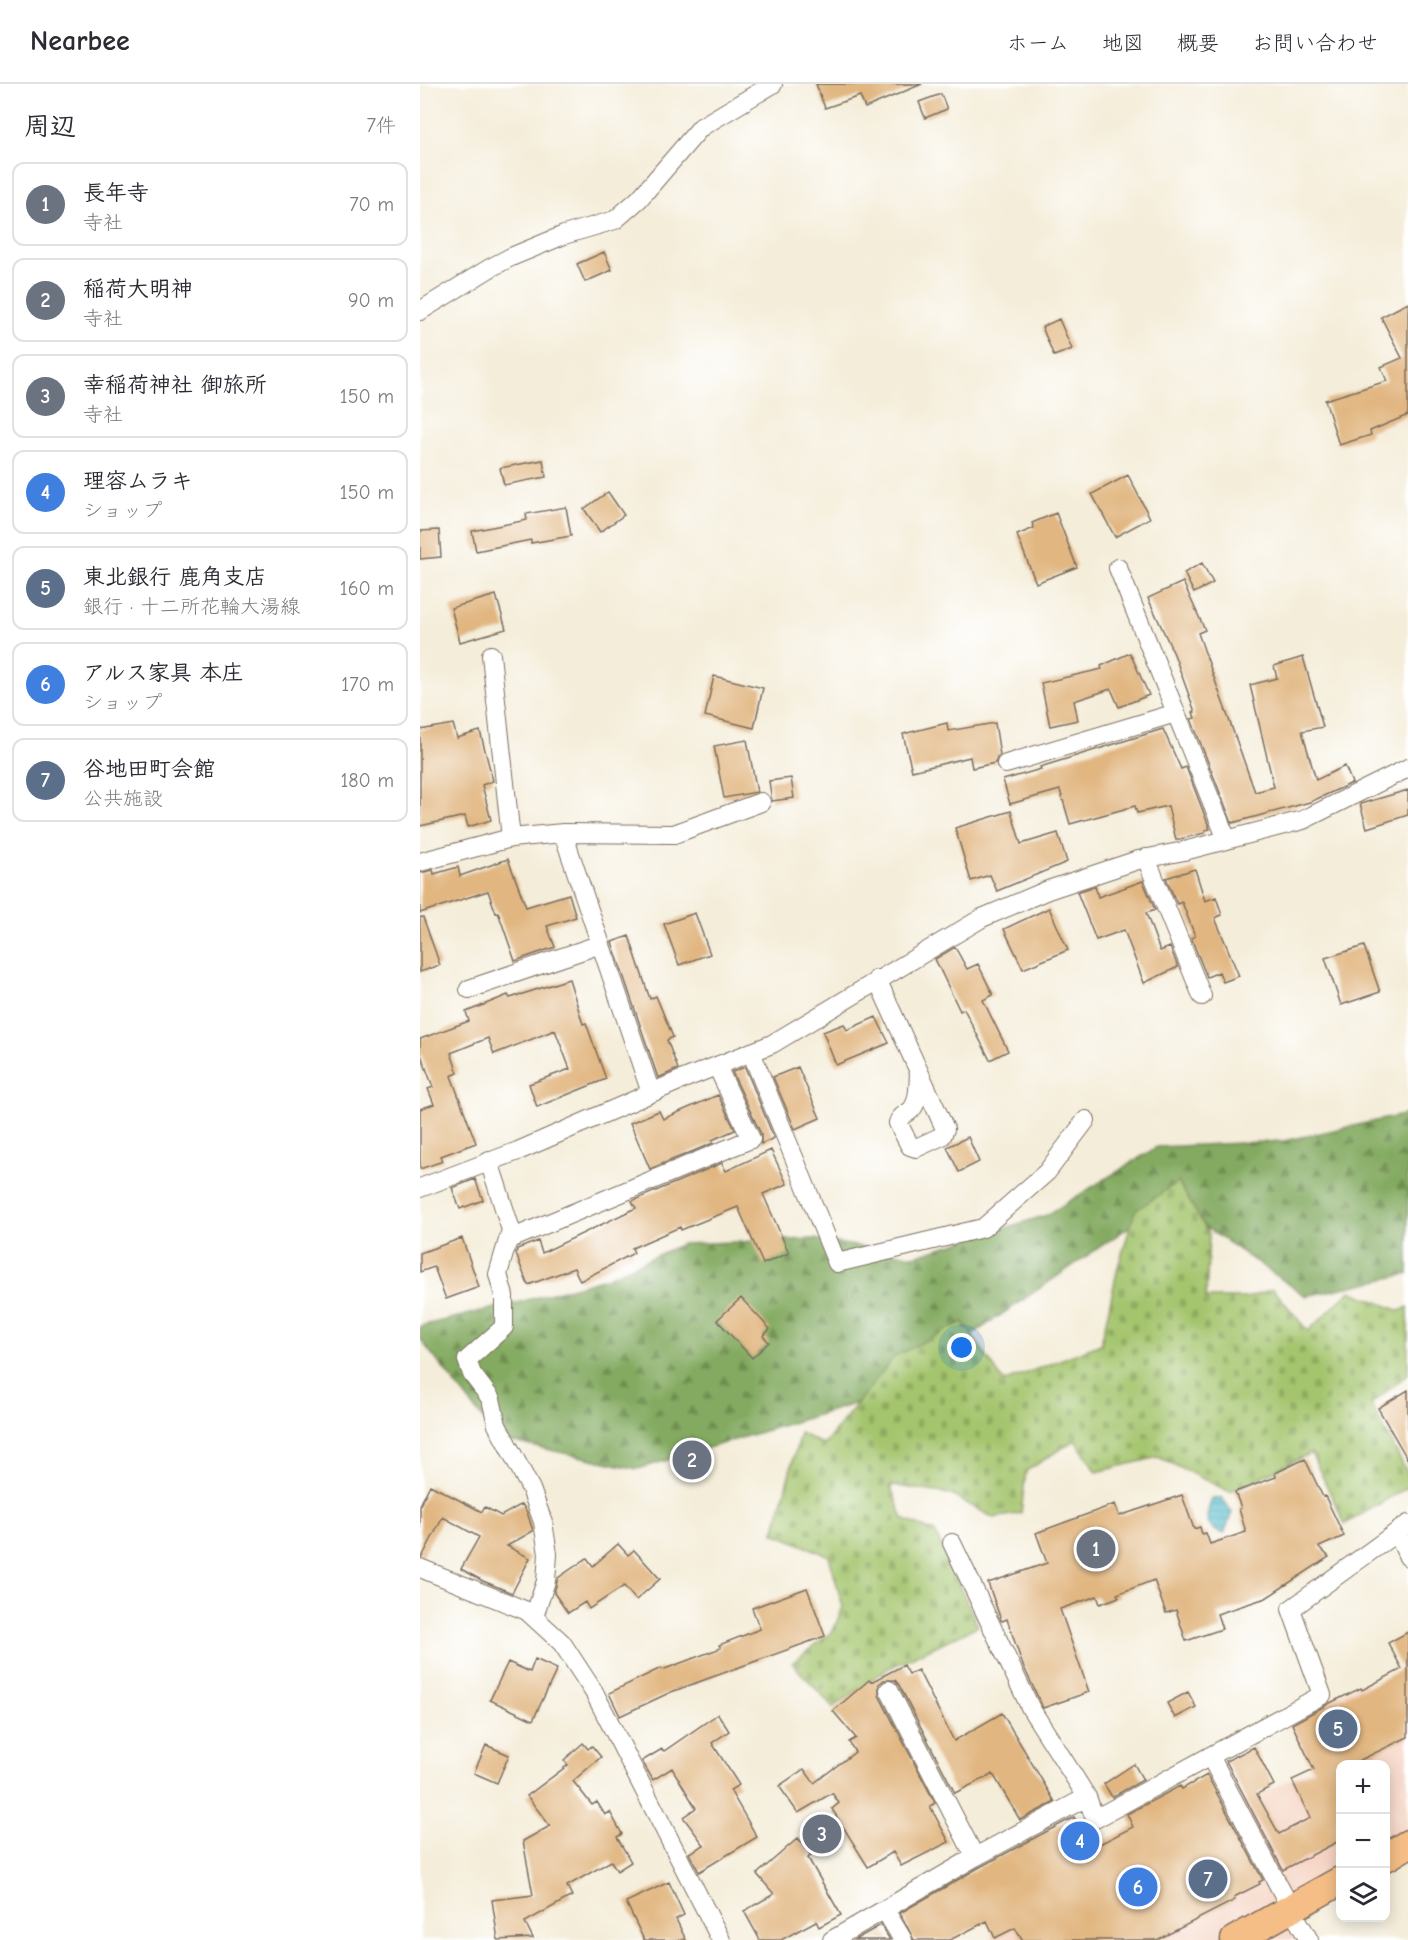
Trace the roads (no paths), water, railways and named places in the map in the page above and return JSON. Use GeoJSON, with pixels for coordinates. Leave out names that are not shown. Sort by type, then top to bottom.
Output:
{"type":"FeatureCollection","features":[{"type":"Feature","properties":{"kind":"main road"},"geometry":{"type":"LineString","coordinates":[[1390,1855],[1408,1844]]}},
{"type":"Feature","properties":{"kind":"main road"},"geometry":{"type":"LineString","coordinates":[[1235,1940],[1336,1884]]}},
{"type":"Feature","properties":{"kind":"street"},"geometry":{"type":"LineString","coordinates":[[420,311],[511,257],[564,235],[615,220],[639,199],[702,127],[773,84]]}},
{"type":"Feature","properties":{"kind":"street"},"geometry":{"type":"LineString","coordinates":[[1118,568],[1227,840]]}},
{"type":"Feature","properties":{"kind":"street"},"geometry":{"type":"LineString","coordinates":[[491,655],[511,838]]}},
{"type":"Feature","properties":{"kind":"street"},"geometry":{"type":"LineString","coordinates":[[1006,764],[1176,713]]}},
{"type":"Feature","properties":{"kind":"street"},"geometry":{"type":"LineString","coordinates":[[420,1188],[518,1151],[651,1093],[772,1044],[982,918],[1048,890],[1146,858],[1303,820],[1408,768]]}},
{"type":"Feature","properties":{"kind":"street"},"geometry":{"type":"LineString","coordinates":[[420,862],[511,838],[563,833],[674,834],[761,802]]}},
{"type":"Feature","properties":{"kind":"street"},"geometry":{"type":"LineString","coordinates":[[563,833],[651,1093]]}},
{"type":"Feature","properties":{"kind":"street"},"geometry":{"type":"LineString","coordinates":[[1146,858],[1202,996]]}},
{"type":"Feature","properties":{"kind":"street"},"geometry":{"type":"LineString","coordinates":[[469,989],[601,944]]}},
{"type":"Feature","properties":{"kind":"street"},"geometry":{"type":"LineString","coordinates":[[877,980],[919,1072]]}},
{"type":"Feature","properties":{"kind":"street"},"geometry":{"type":"LineString","coordinates":[[751,1052],[837,1263],[983,1228],[1047,1172],[1086,1120]]}},
{"type":"Feature","properties":{"kind":"street"},"geometry":{"type":"LineString","coordinates":[[508,1240],[751,1139],[717,1066]]}},
{"type":"Feature","properties":{"kind":"street"},"geometry":{"type":"LineString","coordinates":[[489,1161],[511,1230],[498,1274],[504,1296],[504,1327],[467,1360],[472,1374],[490,1399],[497,1425],[531,1489],[543,1522],[548,1554],[546,1581],[534,1617]]}},
{"type":"Feature","properties":{"kind":"street"},"geometry":{"type":"LineString","coordinates":[[952,1543],[1031,1708],[1087,1797],[1095,1819],[1322,1695],[1291,1609],[1402,1528],[1408,1557]]}},
{"type":"Feature","properties":{"kind":"street"},"geometry":{"type":"LineString","coordinates":[[420,1568],[527,1611],[562,1642],[594,1692],[721,1940]]}},
{"type":"Feature","properties":{"kind":"street"},"geometry":{"type":"LineString","coordinates":[[889,1690],[975,1857]]}},
{"type":"Feature","properties":{"kind":"street"},"geometry":{"type":"LineString","coordinates":[[1210,1756],[1310,1940]]}},
{"type":"Feature","properties":{"kind":"street"},"geometry":{"type":"LineString","coordinates":[[832,1940],[975,1857],[1087,1797]]}},
{"type":"Feature","properties":{"kind":"street"},"geometry":{"type":"LineString","coordinates":[[885,1910],[903,1940]]}},
{"type":"Feature","properties":{"kind":"water"},"geometry":{"type":"Polygon","coordinates":[[[1222,1498],[1232,1512],[1224,1534],[1209,1525],[1207,1516],[1212,1499],[1222,1498]]]}},
{"type":"Feature","properties":{"kind":"place","name":"稲荷大明神"},"geometry":{"type":"Point","coordinates":[692,1460]}},
{"type":"Feature","properties":{"kind":"place","name":"長年寺"},"geometry":{"type":"Point","coordinates":[1096,1549]}},
{"type":"Feature","properties":{"kind":"place","name":"東北銀行 鹿角支店"},"geometry":{"type":"Point","coordinates":[1338,1729]}},
{"type":"Feature","properties":{"kind":"place","name":"幸稲荷神社 御旅所"},"geometry":{"type":"Point","coordinates":[822,1834]}},
{"type":"Feature","properties":{"kind":"place","name":"理容ムラキ"},"geometry":{"type":"Point","coordinates":[1080,1841]}},
{"type":"Feature","properties":{"kind":"place","name":"谷地田町会館"},"geometry":{"type":"Point","coordinates":[1208,1879]}},
{"type":"Feature","properties":{"kind":"place","name":"アルス家具 本庄"},"geometry":{"type":"Point","coordinates":[1138,1887]}}]}
